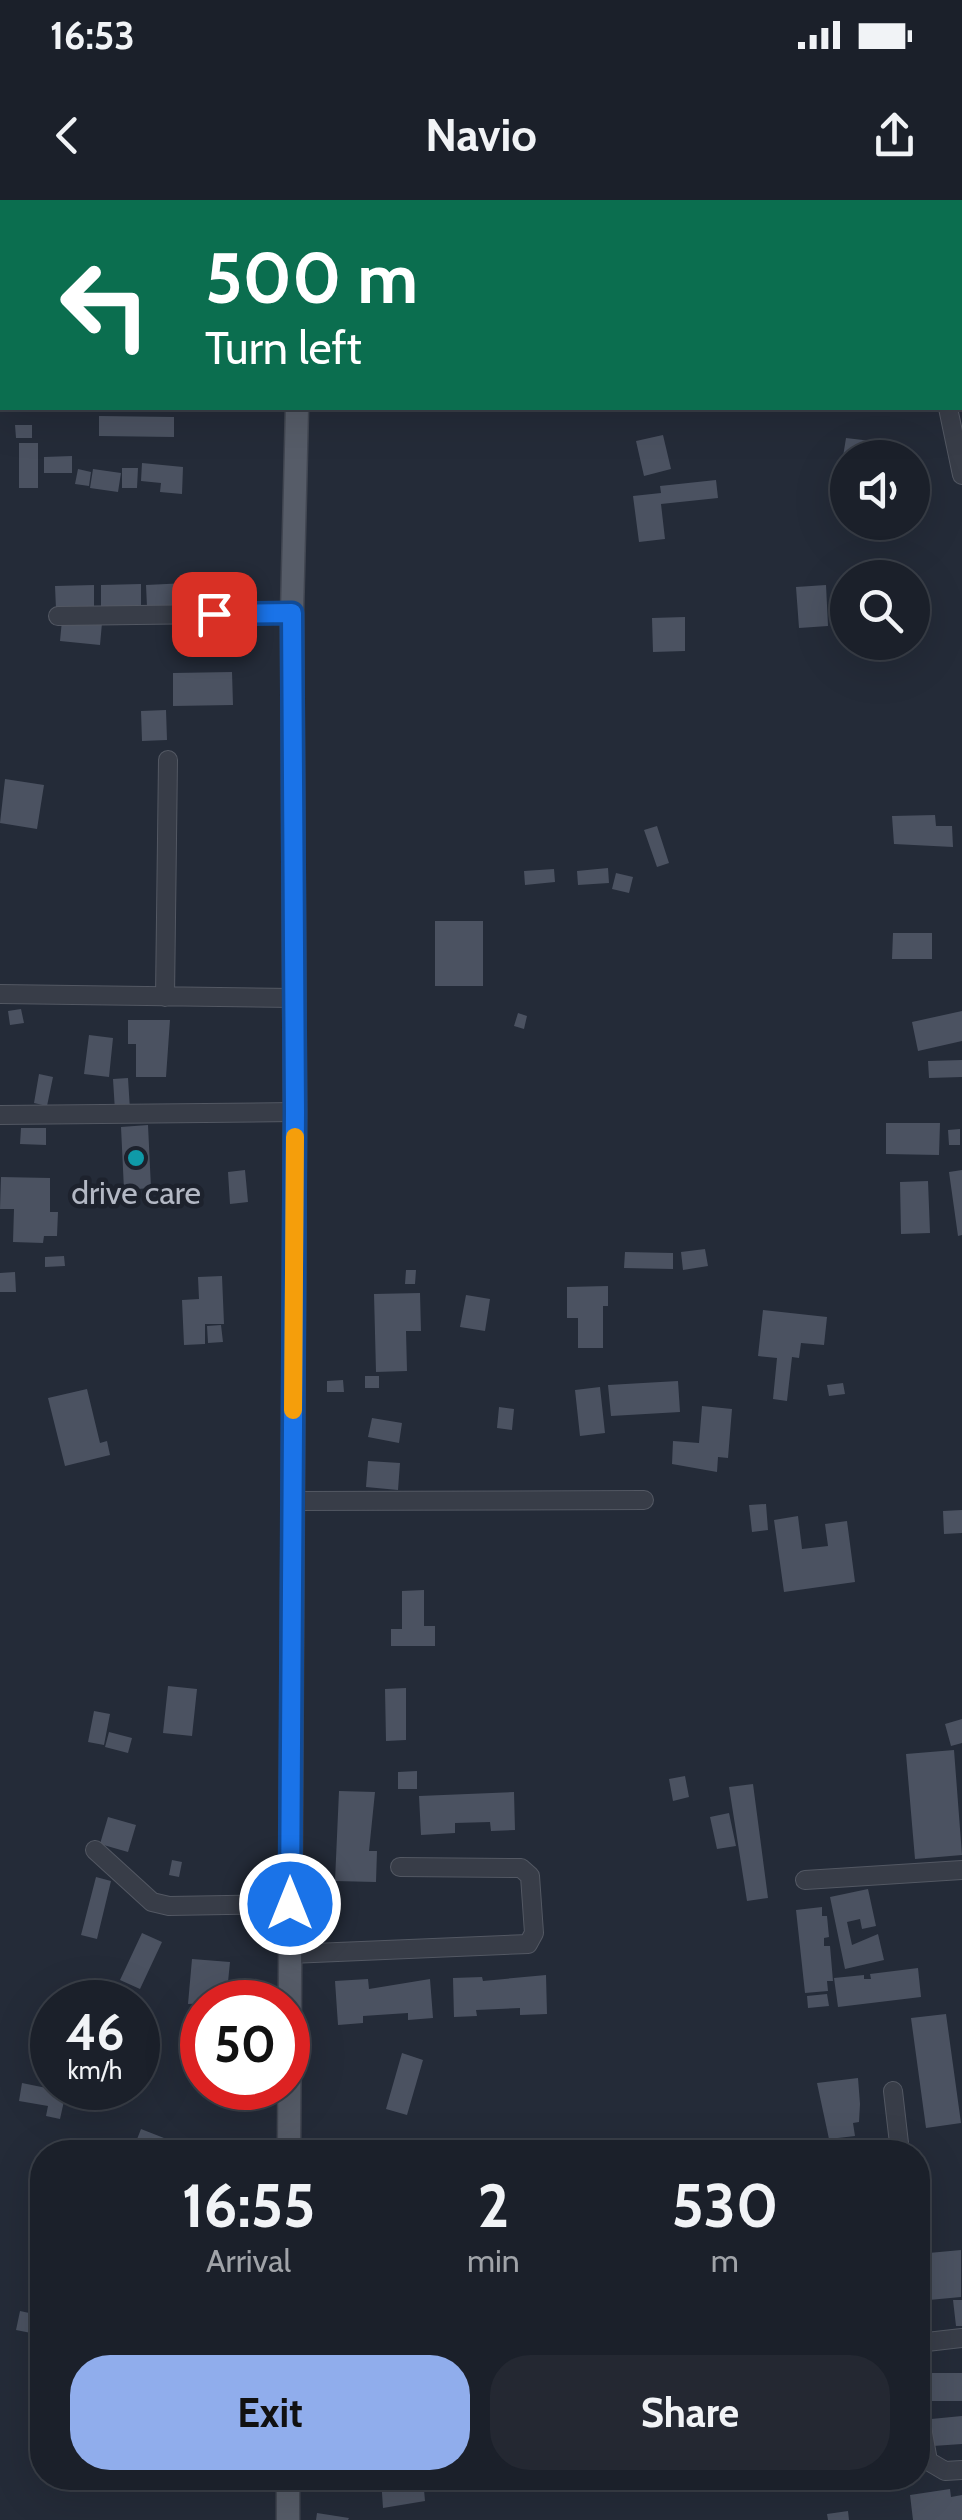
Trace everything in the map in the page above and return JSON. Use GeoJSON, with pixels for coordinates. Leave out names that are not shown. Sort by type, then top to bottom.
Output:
{"type":"FeatureCollection","features":[{"type":"Feature","properties":{"kind":"main road"},"geometry":{"type":"LineString","coordinates":[[289,2140],[295,1112],[292,613],[297,410]]}},
{"type":"Feature","properties":{"kind":"main road"},"geometry":{"type":"LineString","coordinates":[[288,2490],[288,2520]]}},
{"type":"Feature","properties":{"kind":"street"},"geometry":{"type":"LineString","coordinates":[[948,410],[962,476]]}},
{"type":"Feature","properties":{"kind":"street"},"geometry":{"type":"LineString","coordinates":[[58,616],[292,613]]}},
{"type":"Feature","properties":{"kind":"street"},"geometry":{"type":"LineString","coordinates":[[165,996],[168,760]]}},
{"type":"Feature","properties":{"kind":"street"},"geometry":{"type":"LineString","coordinates":[[0,994],[293,998]]}},
{"type":"Feature","properties":{"kind":"street"},"geometry":{"type":"LineString","coordinates":[[0,1115],[295,1112]]}},
{"type":"Feature","properties":{"kind":"street"},"geometry":{"type":"LineString","coordinates":[[292,1502],[644,1500]]}},
{"type":"Feature","properties":{"kind":"street"},"geometry":{"type":"LineString","coordinates":[[95,1850],[152,1902],[169,1906],[290,1904]]}},
{"type":"Feature","properties":{"kind":"street"},"geometry":{"type":"LineString","coordinates":[[290,1954],[528,1944],[534,1933],[530,1876],[521,1868],[400,1867]]}},
{"type":"Feature","properties":{"kind":"street"},"geometry":{"type":"LineString","coordinates":[[805,1880],[962,1870]]}},
{"type":"Feature","properties":{"kind":"street"},"geometry":{"type":"LineString","coordinates":[[893,2092],[899,2140]]}},
{"type":"Feature","properties":{"kind":"street"},"geometry":{"type":"LineString","coordinates":[[930,2342],[962,2338]]}},
{"type":"Feature","properties":{"kind":"street"},"geometry":{"type":"LineString","coordinates":[[930,2462],[945,2470],[962,2470]]}},
{"type":"Feature","properties":{"kind":"building"},"geometry":{"type":"Polygon","coordinates":[[[99,416],[174,417],[174,437],[99,436],[99,416]]]}},
{"type":"Feature","properties":{"kind":"building"},"geometry":{"type":"Polygon","coordinates":[[[15,425],[32,425],[32,438],[16,438],[15,425]]]}},
{"type":"Feature","properties":{"kind":"building"},"geometry":{"type":"Polygon","coordinates":[[[663,435],[671,469],[644,476],[636,441],[663,435]]]}},
{"type":"Feature","properties":{"kind":"building"},"geometry":{"type":"Polygon","coordinates":[[[19,443],[38,443],[38,488],[19,488],[19,443]]]}},
{"type":"Feature","properties":{"kind":"building"},"geometry":{"type":"Polygon","coordinates":[[[72,456],[72,473],[44,473],[44,457],[72,456]]]}},
{"type":"Feature","properties":{"kind":"building"},"geometry":{"type":"Polygon","coordinates":[[[142,463],[183,467],[182,494],[160,492],[161,483],[141,481],[142,463]]]}},
{"type":"Feature","properties":{"kind":"building"},"geometry":{"type":"Polygon","coordinates":[[[122,468],[138,468],[137,488],[122,488],[122,468]]]}},
{"type":"Feature","properties":{"kind":"building"},"geometry":{"type":"Polygon","coordinates":[[[78,469],[91,472],[89,486],[75,484],[78,469]]]}},
{"type":"Feature","properties":{"kind":"building"},"geometry":{"type":"Polygon","coordinates":[[[93,469],[121,473],[118,492],[90,488],[93,469]]]}},
{"type":"Feature","properties":{"kind":"building"},"geometry":{"type":"Polygon","coordinates":[[[716,480],[718,498],[661,504],[665,539],[639,542],[633,496],[661,493],[660,486],[716,480]]]}},
{"type":"Feature","properties":{"kind":"building"},"geometry":{"type":"Polygon","coordinates":[[[193,582],[246,582],[246,595],[232,595],[232,605],[193,605],[193,582]]]}},
{"type":"Feature","properties":{"kind":"building"},"geometry":{"type":"Polygon","coordinates":[[[187,583],[187,606],[147,607],[146,585],[187,583]]]}},
{"type":"Feature","properties":{"kind":"building"},"geometry":{"type":"Polygon","coordinates":[[[141,584],[141,607],[101,608],[101,585],[141,584]]]}},
{"type":"Feature","properties":{"kind":"building"},"geometry":{"type":"Polygon","coordinates":[[[94,585],[94,608],[56,609],[55,586],[94,585]]]}},
{"type":"Feature","properties":{"kind":"building"},"geometry":{"type":"Polygon","coordinates":[[[826,585],[828,626],[799,628],[796,587],[826,585]]]}},
{"type":"Feature","properties":{"kind":"building"},"geometry":{"type":"Polygon","coordinates":[[[190,617],[230,619],[228,642],[189,640],[190,617]]]}},
{"type":"Feature","properties":{"kind":"building"},"geometry":{"type":"Polygon","coordinates":[[[685,617],[685,651],[653,652],[652,618],[685,617]]]}},
{"type":"Feature","properties":{"kind":"building"},"geometry":{"type":"Polygon","coordinates":[[[62,620],[102,623],[100,645],[60,641],[62,620]]]}},
{"type":"Feature","properties":{"kind":"building"},"geometry":{"type":"Polygon","coordinates":[[[232,672],[233,705],[173,706],[173,673],[232,672]]]}},
{"type":"Feature","properties":{"kind":"building"},"geometry":{"type":"Polygon","coordinates":[[[166,710],[167,740],[142,741],[141,711],[166,710]]]}},
{"type":"Feature","properties":{"kind":"building"},"geometry":{"type":"Polygon","coordinates":[[[5,779],[44,785],[37,829],[0,823],[5,779]]]}},
{"type":"Feature","properties":{"kind":"building"},"geometry":{"type":"Polygon","coordinates":[[[935,815],[936,826],[952,826],[953,847],[894,844],[892,816],[935,815]]]}},
{"type":"Feature","properties":{"kind":"building"},"geometry":{"type":"Polygon","coordinates":[[[657,826],[669,863],[657,867],[644,830],[657,826]]]}},
{"type":"Feature","properties":{"kind":"building"},"geometry":{"type":"Polygon","coordinates":[[[608,868],[609,883],[578,885],[577,871],[608,868]]]}},
{"type":"Feature","properties":{"kind":"building"},"geometry":{"type":"Polygon","coordinates":[[[554,869],[555,882],[525,885],[524,871],[554,869]]]}},
{"type":"Feature","properties":{"kind":"building"},"geometry":{"type":"Polygon","coordinates":[[[616,873],[633,877],[629,893],[612,889],[616,873]]]}},
{"type":"Feature","properties":{"kind":"building"},"geometry":{"type":"Polygon","coordinates":[[[435,921],[483,921],[483,986],[435,986],[435,921]]]}},
{"type":"Feature","properties":{"kind":"building"},"geometry":{"type":"Polygon","coordinates":[[[893,933],[932,933],[932,959],[892,959],[893,933]]]}},
{"type":"Feature","properties":{"kind":"building"},"geometry":{"type":"Polygon","coordinates":[[[21,1009],[24,1023],[10,1025],[8,1011],[21,1009]]]}},
{"type":"Feature","properties":{"kind":"building"},"geometry":{"type":"Polygon","coordinates":[[[962,1011],[962,1041],[918,1051],[912,1022],[962,1011]]]}},
{"type":"Feature","properties":{"kind":"building"},"geometry":{"type":"Polygon","coordinates":[[[518,1013],[527,1016],[524,1029],[514,1026],[518,1013]]]}},
{"type":"Feature","properties":{"kind":"building"},"geometry":{"type":"Polygon","coordinates":[[[128,1020],[170,1020],[166,1077],[136,1077],[136,1044],[128,1044],[128,1020]]]}},
{"type":"Feature","properties":{"kind":"building"},"geometry":{"type":"Polygon","coordinates":[[[89,1035],[113,1038],[109,1077],[84,1074],[89,1035]]]}},
{"type":"Feature","properties":{"kind":"building"},"geometry":{"type":"Polygon","coordinates":[[[962,1060],[962,1077],[929,1078],[928,1061],[962,1060]]]}},
{"type":"Feature","properties":{"kind":"building"},"geometry":{"type":"Polygon","coordinates":[[[39,1074],[53,1077],[47,1106],[34,1103],[39,1074]]]}},
{"type":"Feature","properties":{"kind":"building"},"geometry":{"type":"Polygon","coordinates":[[[128,1078],[130,1110],[115,1111],[113,1079],[128,1078]]]}},
{"type":"Feature","properties":{"kind":"building"},"geometry":{"type":"Polygon","coordinates":[[[886,1123],[940,1123],[939,1155],[886,1154],[886,1123]]]}},
{"type":"Feature","properties":{"kind":"building","name":"drive care"},"geometry":{"type":"Polygon","coordinates":[[[148,1125],[151,1188],[124,1190],[121,1127],[148,1125]]]}},
{"type":"Feature","properties":{"kind":"building"},"geometry":{"type":"Polygon","coordinates":[[[21,1128],[46,1128],[46,1145],[20,1144],[21,1128]]]}},
{"type":"Feature","properties":{"kind":"building"},"geometry":{"type":"Polygon","coordinates":[[[960,1129],[960,1145],[949,1145],[948,1130],[960,1129]]]}},
{"type":"Feature","properties":{"kind":"building"},"geometry":{"type":"Polygon","coordinates":[[[245,1170],[248,1202],[230,1204],[228,1172],[245,1170]]]}},
{"type":"Feature","properties":{"kind":"building"},"geometry":{"type":"Polygon","coordinates":[[[962,1170],[962,1235],[958,1236],[949,1172],[962,1170]]]}},
{"type":"Feature","properties":{"kind":"building"},"geometry":{"type":"Polygon","coordinates":[[[1,1177],[50,1178],[50,1212],[58,1212],[57,1236],[44,1236],[43,1243],[13,1242],[14,1209],[0,1209],[1,1177]]]}},
{"type":"Feature","properties":{"kind":"building"},"geometry":{"type":"Polygon","coordinates":[[[928,1181],[930,1233],[901,1234],[900,1182],[928,1181]]]}},
{"type":"Feature","properties":{"kind":"building"},"geometry":{"type":"Polygon","coordinates":[[[705,1249],[708,1266],[683,1270],[681,1252],[705,1249]]]}},
{"type":"Feature","properties":{"kind":"building"},"geometry":{"type":"Polygon","coordinates":[[[625,1252],[673,1253],[673,1269],[624,1268],[625,1252]]]}},
{"type":"Feature","properties":{"kind":"building"},"geometry":{"type":"Polygon","coordinates":[[[64,1256],[65,1266],[45,1267],[45,1257],[64,1256]]]}},
{"type":"Feature","properties":{"kind":"building"},"geometry":{"type":"Polygon","coordinates":[[[406,1270],[416,1270],[415,1284],[405,1284],[406,1270]]]}},
{"type":"Feature","properties":{"kind":"building"},"geometry":{"type":"Polygon","coordinates":[[[15,1272],[16,1292],[0,1292],[0,1273],[15,1272]]]}},
{"type":"Feature","properties":{"kind":"building"},"geometry":{"type":"Polygon","coordinates":[[[222,1276],[224,1324],[205,1324],[205,1344],[184,1345],[182,1300],[199,1299],[198,1277],[222,1276]]]}},
{"type":"Feature","properties":{"kind":"building"},"geometry":{"type":"Polygon","coordinates":[[[608,1286],[608,1306],[603,1306],[603,1348],[578,1348],[578,1318],[567,1318],[567,1287],[608,1286]]]}},
{"type":"Feature","properties":{"kind":"building"},"geometry":{"type":"Polygon","coordinates":[[[420,1293],[421,1331],[406,1331],[407,1371],[376,1372],[374,1294],[420,1293]]]}},
{"type":"Feature","properties":{"kind":"building"},"geometry":{"type":"Polygon","coordinates":[[[466,1295],[490,1299],[485,1331],[460,1327],[466,1295]]]}},
{"type":"Feature","properties":{"kind":"building"},"geometry":{"type":"Polygon","coordinates":[[[763,1310],[827,1317],[824,1345],[801,1343],[799,1358],[792,1357],[787,1401],[773,1399],[777,1358],[758,1356],[763,1310]]]}},
{"type":"Feature","properties":{"kind":"building"},"geometry":{"type":"Polygon","coordinates":[[[221,1325],[223,1342],[208,1343],[207,1326],[221,1325]]]}},
{"type":"Feature","properties":{"kind":"building"},"geometry":{"type":"Polygon","coordinates":[[[365,1376],[379,1376],[379,1388],[365,1388],[365,1376]]]}},
{"type":"Feature","properties":{"kind":"building"},"geometry":{"type":"Polygon","coordinates":[[[343,1380],[344,1392],[327,1392],[327,1381],[343,1380]]]}},
{"type":"Feature","properties":{"kind":"building"},"geometry":{"type":"Polygon","coordinates":[[[678,1381],[680,1412],[611,1416],[608,1385],[678,1381]]]}},
{"type":"Feature","properties":{"kind":"building"},"geometry":{"type":"Polygon","coordinates":[[[843,1383],[845,1394],[829,1396],[827,1385],[843,1383]]]}},
{"type":"Feature","properties":{"kind":"building"},"geometry":{"type":"Polygon","coordinates":[[[600,1387],[605,1433],[580,1436],[575,1390],[600,1387]]]}},
{"type":"Feature","properties":{"kind":"building"},"geometry":{"type":"Polygon","coordinates":[[[87,1389],[100,1443],[107,1441],[110,1455],[65,1466],[48,1398],[87,1389]]]}},
{"type":"Feature","properties":{"kind":"building"},"geometry":{"type":"Polygon","coordinates":[[[702,1406],[732,1409],[728,1458],[718,1457],[717,1472],[672,1464],[673,1441],[699,1443],[702,1406]]]}},
{"type":"Feature","properties":{"kind":"building"},"geometry":{"type":"Polygon","coordinates":[[[499,1407],[514,1409],[512,1430],[497,1428],[499,1407]]]}},
{"type":"Feature","properties":{"kind":"building"},"geometry":{"type":"Polygon","coordinates":[[[372,1418],[402,1423],[399,1443],[368,1437],[372,1418]]]}},
{"type":"Feature","properties":{"kind":"building"},"geometry":{"type":"Polygon","coordinates":[[[368,1461],[400,1463],[398,1490],[366,1487],[368,1461]]]}},
{"type":"Feature","properties":{"kind":"building"},"geometry":{"type":"Polygon","coordinates":[[[766,1504],[768,1530],[752,1532],[749,1505],[766,1504]]]}},
{"type":"Feature","properties":{"kind":"building"},"geometry":{"type":"Polygon","coordinates":[[[962,1510],[962,1533],[944,1534],[943,1511],[962,1510]]]}},
{"type":"Feature","properties":{"kind":"building"},"geometry":{"type":"Polygon","coordinates":[[[798,1516],[802,1549],[828,1546],[825,1524],[847,1521],[855,1582],[784,1592],[774,1520],[798,1516]]]}},
{"type":"Feature","properties":{"kind":"building"},"geometry":{"type":"Polygon","coordinates":[[[424,1590],[424,1626],[435,1626],[435,1646],[391,1646],[391,1629],[402,1629],[402,1591],[424,1590]]]}},
{"type":"Feature","properties":{"kind":"building"},"geometry":{"type":"Polygon","coordinates":[[[168,1686],[197,1689],[192,1736],[163,1733],[168,1686]]]}},
{"type":"Feature","properties":{"kind":"building"},"geometry":{"type":"Polygon","coordinates":[[[406,1688],[406,1740],[386,1741],[385,1689],[406,1688]]]}},
{"type":"Feature","properties":{"kind":"building"},"geometry":{"type":"Polygon","coordinates":[[[94,1711],[110,1714],[104,1745],[88,1742],[94,1711]]]}},
{"type":"Feature","properties":{"kind":"building"},"geometry":{"type":"Polygon","coordinates":[[[962,1719],[962,1743],[951,1746],[945,1724],[962,1719]]]}},
{"type":"Feature","properties":{"kind":"building"},"geometry":{"type":"Polygon","coordinates":[[[109,1732],[132,1738],[128,1753],[105,1747],[109,1732]]]}},
{"type":"Feature","properties":{"kind":"building"},"geometry":{"type":"Polygon","coordinates":[[[954,1750],[962,1855],[915,1859],[906,1754],[954,1750]]]}},
{"type":"Feature","properties":{"kind":"building"},"geometry":{"type":"Polygon","coordinates":[[[417,1771],[417,1789],[398,1789],[398,1772],[417,1771]]]}},
{"type":"Feature","properties":{"kind":"building"},"geometry":{"type":"Polygon","coordinates":[[[685,1776],[689,1797],[673,1801],[669,1779],[685,1776]]]}},
{"type":"Feature","properties":{"kind":"building"},"geometry":{"type":"Polygon","coordinates":[[[753,1784],[768,1898],[747,1901],[729,1787],[753,1784]]]}},
{"type":"Feature","properties":{"kind":"building"},"geometry":{"type":"Polygon","coordinates":[[[339,1791],[375,1792],[369,1851],[377,1851],[376,1882],[335,1881],[339,1791]]]}},
{"type":"Feature","properties":{"kind":"building"},"geometry":{"type":"Polygon","coordinates":[[[514,1792],[515,1830],[491,1831],[490,1822],[455,1823],[455,1833],[421,1835],[419,1796],[514,1792]]]}},
{"type":"Feature","properties":{"kind":"building"},"geometry":{"type":"Polygon","coordinates":[[[729,1813],[736,1846],[717,1849],[710,1817],[729,1813]]]}},
{"type":"Feature","properties":{"kind":"building"},"geometry":{"type":"Polygon","coordinates":[[[108,1817],[136,1825],[128,1852],[100,1844],[108,1817]]]}},
{"type":"Feature","properties":{"kind":"building"},"geometry":{"type":"Polygon","coordinates":[[[172,1860],[182,1862],[179,1877],[169,1875],[172,1860]]]}},
{"type":"Feature","properties":{"kind":"building"},"geometry":{"type":"Polygon","coordinates":[[[96,1877],[111,1881],[97,1939],[81,1935],[96,1877]]]}},
{"type":"Feature","properties":{"kind":"building"},"geometry":{"type":"Polygon","coordinates":[[[868,1889],[876,1926],[862,1929],[860,1919],[847,1922],[852,1945],[878,1934],[884,1960],[845,1969],[830,1897],[868,1889]]]}},
{"type":"Feature","properties":{"kind":"building"},"geometry":{"type":"Polygon","coordinates":[[[822,1907],[829,1937],[824,1938],[824,1946],[830,1946],[833,1981],[827,1981],[828,1991],[805,1993],[796,1910],[822,1907]]]}},
{"type":"Feature","properties":{"kind":"building"},"geometry":{"type":"Polygon","coordinates":[[[142,1933],[162,1942],[144,1980],[120,1980],[142,1933]]]}},
{"type":"Feature","properties":{"kind":"building"},"geometry":{"type":"Polygon","coordinates":[[[192,1959],[230,1962],[228,1980],[190,1980],[192,1959]]]}},
{"type":"Feature","properties":{"kind":"building"},"geometry":{"type":"Polygon","coordinates":[[[918,1968],[921,1997],[838,2007],[834,1978],[864,1975],[864,1979],[871,1979],[870,1974],[918,1968]]]}},
{"type":"Feature","properties":{"kind":"building"},"geometry":{"type":"Polygon","coordinates":[[[546,1975],[547,2014],[520,2015],[520,2008],[476,2010],[477,2016],[454,2017],[453,1978],[482,1977],[483,1981],[546,1975]]]}},
{"type":"Feature","properties":{"kind":"building"},"geometry":{"type":"Polygon","coordinates":[[[368,1979],[369,1989],[430,1979],[433,2018],[408,2020],[408,2013],[363,2016],[363,2023],[338,2025],[335,1981],[368,1979]]]}},
{"type":"Feature","properties":{"kind":"building"},"geometry":{"type":"Polygon","coordinates":[[[827,1994],[829,2006],[808,2008],[807,1996],[827,1994]]]}},
{"type":"Feature","properties":{"kind":"building"},"geometry":{"type":"Polygon","coordinates":[[[946,2014],[961,2123],[926,2128],[911,2018],[946,2014]]]}},
{"type":"Feature","properties":{"kind":"building"},"geometry":{"type":"Polygon","coordinates":[[[402,2053],[423,2060],[407,2115],[386,2109],[402,2053]]]}},
{"type":"Feature","properties":{"kind":"building"},"geometry":{"type":"Polygon","coordinates":[[[858,2078],[860,2104],[859,2122],[853,2123],[855,2136],[829,2139],[817,2083],[858,2078]]]}},
{"type":"Feature","properties":{"kind":"building"},"geometry":{"type":"Polygon","coordinates":[[[22,2083],[30,2085],[30,2103],[19,2101],[22,2083]]]}},
{"type":"Feature","properties":{"kind":"building"},"geometry":{"type":"Polygon","coordinates":[[[47,2110],[62,2110],[60,2119],[46,2116],[47,2110]]]}},
{"type":"Feature","properties":{"kind":"building"},"geometry":{"type":"Polygon","coordinates":[[[141,2129],[164,2138],[163,2140],[137,2140],[141,2129]]]}},
{"type":"Feature","properties":{"kind":"building"},"geometry":{"type":"Polygon","coordinates":[[[961,2250],[961,2297],[930,2300],[930,2253],[961,2250]]]}},
{"type":"Feature","properties":{"kind":"building"},"geometry":{"type":"Polygon","coordinates":[[[953,2300],[962,2300],[962,2326],[956,2326],[953,2300]]]}},
{"type":"Feature","properties":{"kind":"building"},"geometry":{"type":"Polygon","coordinates":[[[20,2311],[30,2313],[30,2333],[16,2330],[20,2311]]]}},
{"type":"Feature","properties":{"kind":"building"},"geometry":{"type":"Polygon","coordinates":[[[930,2373],[962,2373],[962,2401],[930,2401],[930,2373]]]}},
{"type":"Feature","properties":{"kind":"building"},"geometry":{"type":"Polygon","coordinates":[[[962,2416],[962,2444],[933,2446],[931,2419],[962,2416]]]}},
{"type":"Feature","properties":{"kind":"building"},"geometry":{"type":"Polygon","coordinates":[[[950,2489],[951,2497],[962,2495],[962,2520],[913,2520],[910,2495],[950,2489]]]}},
{"type":"Feature","properties":{"kind":"building"},"geometry":{"type":"Polygon","coordinates":[[[382,2490],[424,2490],[425,2501],[383,2508],[382,2490]]]}},
{"type":"Feature","properties":{"kind":"building"},"geometry":{"type":"Polygon","coordinates":[[[848,2511],[849,2520],[828,2520],[827,2514],[848,2511]]]}},
{"type":"Feature","properties":{"kind":"building"},"geometry":{"type":"Polygon","coordinates":[[[317,2513],[349,2518],[316,2520],[317,2513]]]}},
{"type":"Feature","properties":{"kind":"slow traffic"},"geometry":{"type":"LineString","coordinates":[[293,1410],[295,1137]]}},
{"type":"Feature","properties":{"kind":"place","name":"drive care"},"geometry":{"type":"Point","coordinates":[136,1158]}},
{"type":"Feature","properties":{"kind":"route"},"geometry":{"type":"LineString","coordinates":[[214,614],[292,613],[295,1112],[290,1904]]}}]}
